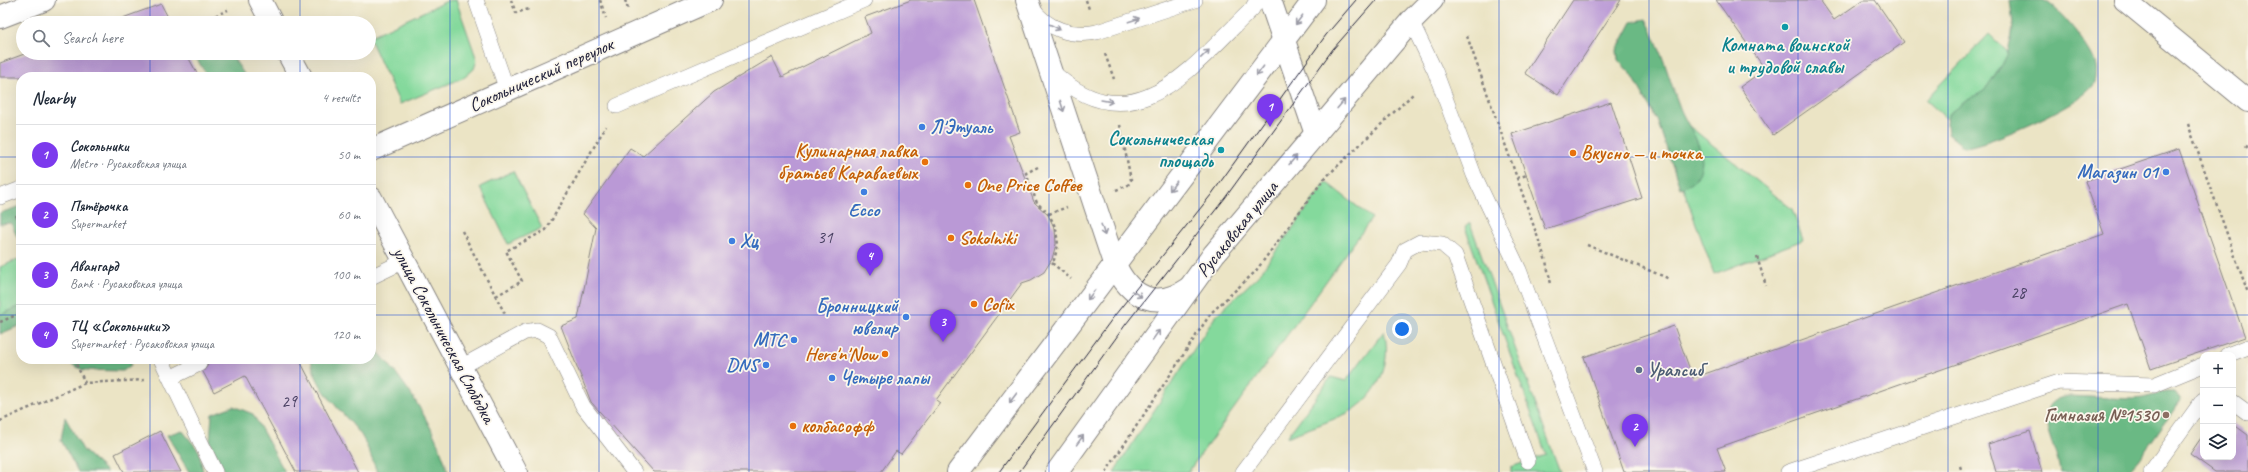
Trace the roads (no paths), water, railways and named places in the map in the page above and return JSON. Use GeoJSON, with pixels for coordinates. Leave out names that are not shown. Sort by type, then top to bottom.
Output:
{"type":"FeatureCollection","features":[{"type":"Feature","properties":{"kind":"street"},"geometry":{"type":"LineString","coordinates":[[2,12],[44,0]]}},
{"type":"Feature","properties":{"kind":"street"},"geometry":{"type":"LineString","coordinates":[[260,0],[268,16]]}},
{"type":"Feature","properties":{"kind":"street","name":"Сокольнический переулок"},"geometry":{"type":"LineString","coordinates":[[376,148],[711,0]]}},
{"type":"Feature","properties":{"kind":"street"},"geometry":{"type":"LineString","coordinates":[[1027,0],[1114,263],[1127,287],[1146,299],[1167,299],[1179,295],[1189,288]]}},
{"type":"Feature","properties":{"kind":"street"},"geometry":{"type":"LineString","coordinates":[[1270,0],[1316,134]]}},
{"type":"Feature","properties":{"kind":"street"},"geometry":{"type":"LineString","coordinates":[[958,472],[1114,263],[1314,0]]}},
{"type":"Feature","properties":{"kind":"street","name":"Русаковская улица"},"geometry":{"type":"LineString","coordinates":[[1057,472],[1214,254],[1411,21],[1432,0]]}},
{"type":"Feature","properties":{"kind":"street"},"geometry":{"type":"LineString","coordinates":[[2125,0],[2248,101]]}},
{"type":"Feature","properties":{"kind":"street"},"geometry":{"type":"LineString","coordinates":[[292,60],[298,72]]}},
{"type":"Feature","properties":{"kind":"street","name":"улица Сокольническая Слободка"},"geometry":{"type":"LineString","coordinates":[[376,208],[516,472]]}},
{"type":"Feature","properties":{"kind":"lane"},"geometry":{"type":"LineString","coordinates":[[476,0],[507,90]]}},
{"type":"Feature","properties":{"kind":"lane"},"geometry":{"type":"LineString","coordinates":[[617,106],[864,0]]}},
{"type":"Feature","properties":{"kind":"lane"},"geometry":{"type":"LineString","coordinates":[[1027,0],[1033,10],[1047,23],[1065,32],[1084,35],[1195,0]]}},
{"type":"Feature","properties":{"kind":"lane"},"geometry":{"type":"LineString","coordinates":[[1050,69],[1067,85],[1088,97],[1111,102],[1134,101],[1157,94],[1177,82],[1252,9],[1257,0]]}},
{"type":"Feature","properties":{"kind":"lane"},"geometry":{"type":"LineString","coordinates":[[1411,21],[1435,71],[1474,175],[1519,270],[1595,472]]}},
{"type":"Feature","properties":{"kind":"lane"},"geometry":{"type":"LineString","coordinates":[[0,197],[16,191]]}},
{"type":"Feature","properties":{"kind":"lane"},"geometry":{"type":"LineString","coordinates":[[1243,472],[1399,264],[1405,250],[1420,242],[1442,244],[1455,255],[1528,461]]}},
{"type":"Feature","properties":{"kind":"lane"},"geometry":{"type":"LineString","coordinates":[[376,275],[404,261]]}},
{"type":"Feature","properties":{"kind":"lane"},"geometry":{"type":"LineString","coordinates":[[461,367],[525,332],[537,330],[549,336],[583,406],[634,472]]}},
{"type":"Feature","properties":{"kind":"lane"},"geometry":{"type":"LineString","coordinates":[[2234,352],[2248,346]]}},
{"type":"Feature","properties":{"kind":"lane"},"geometry":{"type":"LineString","coordinates":[[163,364],[215,472]]}},
{"type":"Feature","properties":{"kind":"lane"},"geometry":{"type":"LineString","coordinates":[[170,378],[199,364]]}},
{"type":"Feature","properties":{"kind":"lane"},"geometry":{"type":"LineString","coordinates":[[1788,472],[2059,382],[2154,385],[2200,366]]}},
{"type":"Feature","properties":{"kind":"lane"},"geometry":{"type":"LineString","coordinates":[[2151,472],[2200,404]]}},
{"type":"Feature","properties":{"kind":"lane"},"geometry":{"type":"LineString","coordinates":[[2236,404],[2248,413]]}},
{"type":"Feature","properties":{"kind":"tram line"},"geometry":{"type":"LineString","coordinates":[[999,472],[1115,315],[1211,195],[1326,35],[1356,0]]}},
{"type":"Feature","properties":{"kind":"tram line"},"geometry":{"type":"LineString","coordinates":[[1019,472],[1126,324],[1225,198],[1333,49],[1376,0]]}},
{"type":"Feature","properties":{"kind":"place","name":"Комната воинской и трудовой славы"},"geometry":{"type":"Point","coordinates":[1785,27]}},
{"type":"Feature","properties":{"kind":"place","name":"Л'Этуаль"},"geometry":{"type":"Point","coordinates":[922,127]}},
{"type":"Feature","properties":{"kind":"place","name":"Сокольники"},"geometry":{"type":"Point","coordinates":[1270,127]}},
{"type":"Feature","properties":{"kind":"place","name":"Сокольническая площадь"},"geometry":{"type":"Point","coordinates":[1221,150]}},
{"type":"Feature","properties":{"kind":"place","name":"Вкусно — и точка"},"geometry":{"type":"Point","coordinates":[1573,153]}},
{"type":"Feature","properties":{"kind":"place","name":"Кулинарная лавка братьев Караваевых"},"geometry":{"type":"Point","coordinates":[925,162]}},
{"type":"Feature","properties":{"kind":"place","name":"Магазин 01"},"geometry":{"type":"Point","coordinates":[2166,172]}},
{"type":"Feature","properties":{"kind":"place","name":"One Price Coffee"},"geometry":{"type":"Point","coordinates":[968,185]}},
{"type":"Feature","properties":{"kind":"place","name":"Ecco"},"geometry":{"type":"Point","coordinates":[864,192]}},
{"type":"Feature","properties":{"kind":"place","name":"Sokolniki"},"geometry":{"type":"Point","coordinates":[951,238]}},
{"type":"Feature","properties":{"kind":"place","name":"Хц"},"geometry":{"type":"Point","coordinates":[732,241]}},
{"type":"Feature","properties":{"kind":"place","name":"ТЦ «Сокольники»"},"geometry":{"type":"Point","coordinates":[870,276]}},
{"type":"Feature","properties":{"kind":"place","name":"Cofix"},"geometry":{"type":"Point","coordinates":[974,304]}},
{"type":"Feature","properties":{"kind":"place","name":"Бронницкий ювелир"},"geometry":{"type":"Point","coordinates":[906,317]}},
{"type":"Feature","properties":{"kind":"place","name":"МТС"},"geometry":{"type":"Point","coordinates":[794,340]}},
{"type":"Feature","properties":{"kind":"place","name":"Авангард"},"geometry":{"type":"Point","coordinates":[943,342]}},
{"type":"Feature","properties":{"kind":"place","name":"Here'n'Now"},"geometry":{"type":"Point","coordinates":[885,354]}},
{"type":"Feature","properties":{"kind":"place","name":"DNS"},"geometry":{"type":"Point","coordinates":[766,365]}},
{"type":"Feature","properties":{"kind":"place","name":"Уралсиб"},"geometry":{"type":"Point","coordinates":[1639,370]}},
{"type":"Feature","properties":{"kind":"place","name":"Четыре лапы"},"geometry":{"type":"Point","coordinates":[832,378]}},
{"type":"Feature","properties":{"kind":"place","name":"Гимназия №1530"},"geometry":{"type":"Point","coordinates":[2166,415]}},
{"type":"Feature","properties":{"kind":"place","name":"колбасофф"},"geometry":{"type":"Point","coordinates":[793,426]}},
{"type":"Feature","properties":{"kind":"place","name":"Пятёрочка"},"geometry":{"type":"Point","coordinates":[1635,447]}}]}
